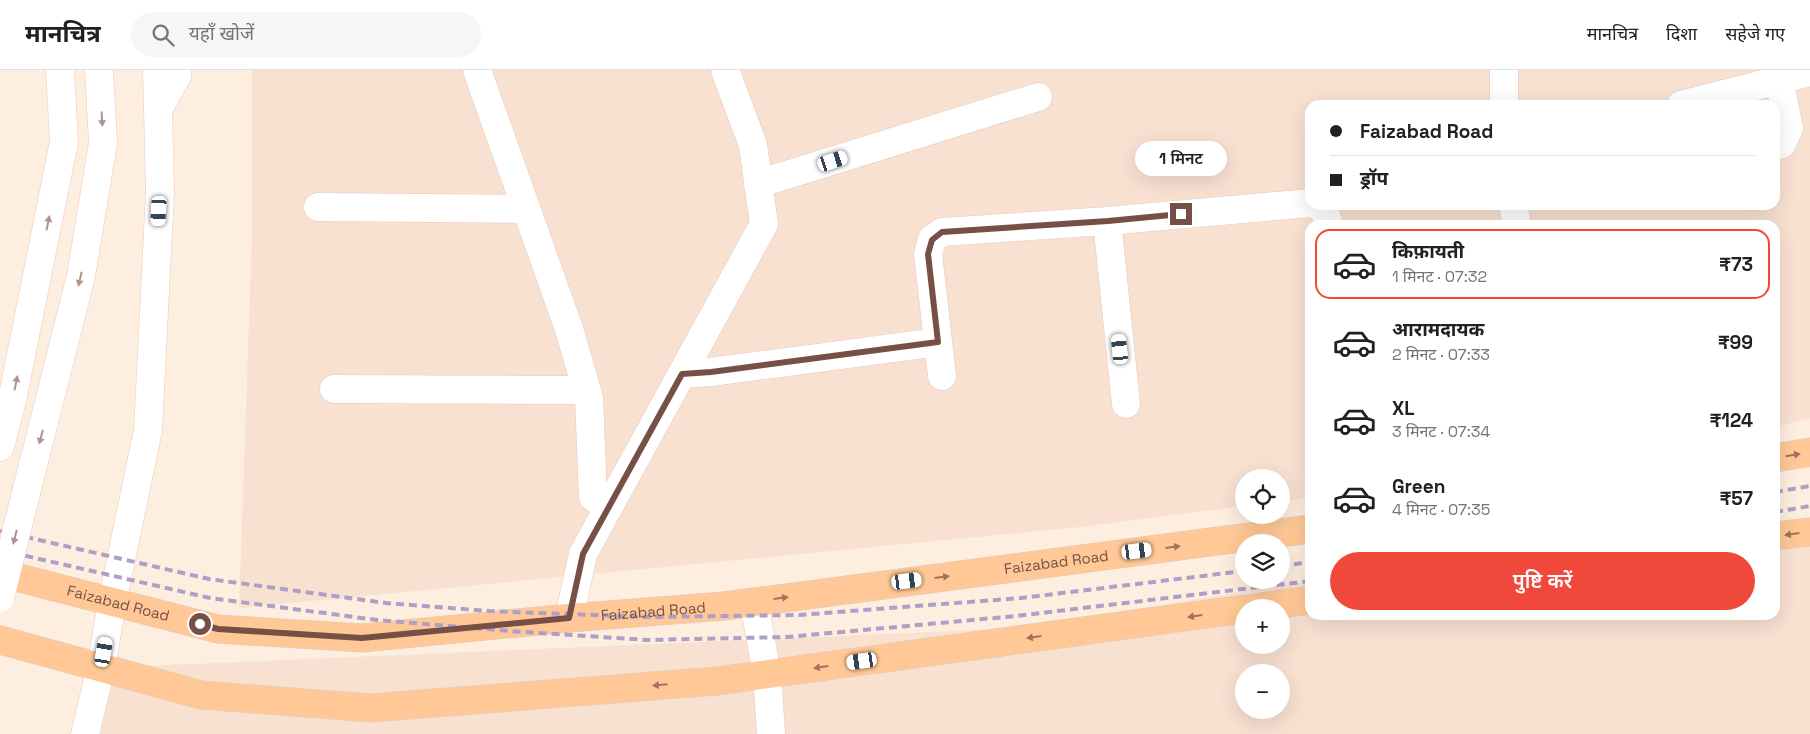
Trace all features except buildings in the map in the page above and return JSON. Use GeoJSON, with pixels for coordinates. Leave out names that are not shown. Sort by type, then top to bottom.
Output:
{"type":"FeatureCollection","features":[{"type":"Feature","properties":{"kind":"main road"},"geometry":{"type":"LineString","coordinates":[[1780,457],[1810,452]]}},
{"type":"Feature","properties":{"kind":"main road","name":"Faizabad Road"},"geometry":{"type":"LineString","coordinates":[[0,573],[218,629],[362,638],[569,618],[724,606],[1305,530]]}},
{"type":"Feature","properties":{"kind":"main road"},"geometry":{"type":"LineString","coordinates":[[1780,535],[1810,532]]}},
{"type":"Feature","properties":{"kind":"main road"},"geometry":{"type":"LineString","coordinates":[[1290,603],[1305,601]]}},
{"type":"Feature","properties":{"kind":"main road"},"geometry":{"type":"LineString","coordinates":[[0,640],[201,695],[371,708],[717,681],[1235,610]]}},
{"type":"Feature","properties":{"kind":"street"},"geometry":{"type":"LineString","coordinates":[[0,447],[14,390],[64,142],[60,70]]}},
{"type":"Feature","properties":{"kind":"street"},"geometry":{"type":"LineString","coordinates":[[0,598],[82,276],[103,143],[99,70]]}},
{"type":"Feature","properties":{"kind":"street"},"geometry":{"type":"LineString","coordinates":[[85,734],[101,668],[112,603],[148,430],[160,192],[157,70]]}},
{"type":"Feature","properties":{"kind":"street"},"geometry":{"type":"LineString","coordinates":[[158,110],[177,76],[178,70]]}},
{"type":"Feature","properties":{"kind":"street"},"geometry":{"type":"LineString","coordinates":[[476,70],[569,329],[589,398],[593,496],[608,508]]}},
{"type":"Feature","properties":{"kind":"street"},"geometry":{"type":"LineString","coordinates":[[569,618],[583,554],[764,224],[752,145],[725,70]]}},
{"type":"Feature","properties":{"kind":"street"},"geometry":{"type":"LineString","coordinates":[[1504,70],[1504,100]]}},
{"type":"Feature","properties":{"kind":"street"},"geometry":{"type":"LineString","coordinates":[[1697,100],[1778,75],[1810,72]]}},
{"type":"Feature","properties":{"kind":"street"},"geometry":{"type":"LineString","coordinates":[[1778,75],[1789,128],[1780,145]]}},
{"type":"Feature","properties":{"kind":"street"},"geometry":{"type":"LineString","coordinates":[[758,184],[1038,97]]}},
{"type":"Feature","properties":{"kind":"street"},"geometry":{"type":"LineString","coordinates":[[942,376],[928,254],[932,240],[942,232],[1108,221],[1305,203]]}},
{"type":"Feature","properties":{"kind":"street"},"geometry":{"type":"LineString","coordinates":[[318,207],[526,209]]}},
{"type":"Feature","properties":{"kind":"street"},"geometry":{"type":"LineString","coordinates":[[1108,221],[1126,404]]}},
{"type":"Feature","properties":{"kind":"street"},"geometry":{"type":"LineString","coordinates":[[682,374],[711,372],[938,342]]}},
{"type":"Feature","properties":{"kind":"street"},"geometry":{"type":"LineString","coordinates":[[334,388],[587,390]]}},
{"type":"Feature","properties":{"kind":"street"},"geometry":{"type":"LineString","coordinates":[[754,602],[766,674],[771,734]]}},
{"type":"Feature","properties":{"kind":"shaded area"},"geometry":{"type":"Polygon","coordinates":[[[252,70],[1810,70],[1810,418],[1780,426],[1780,220],[1305,220],[1305,499],[1290,500],[1290,469],[1235,469],[1235,507],[1081,527],[239,608],[252,237],[252,70]]]}},
{"type":"Feature","properties":{"kind":"shaded area"},"geometry":{"type":"Polygon","coordinates":[[[1810,529],[1810,734],[88,734],[101,668],[1023,628],[1259,589],[1290,589],[1290,584],[1305,583],[1305,620],[1780,620],[1780,532],[1810,529]]]}},
{"type":"Feature","properties":{"kind":"railway"},"geometry":{"type":"LineString","coordinates":[[1780,491],[1810,486]]}},
{"type":"Feature","properties":{"kind":"railway"},"geometry":{"type":"LineString","coordinates":[[1780,511],[1810,506]]}},
{"type":"Feature","properties":{"kind":"railway"},"geometry":{"type":"LineString","coordinates":[[0,531],[209,579],[386,603],[489,611],[647,617],[799,615],[1021,598],[1235,572]]}},
{"type":"Feature","properties":{"kind":"railway"},"geometry":{"type":"LineString","coordinates":[[0,550],[210,598],[377,620],[647,640],[787,637],[1016,616],[1305,582]]}},
{"type":"Feature","properties":{"kind":"railway"},"geometry":{"type":"LineString","coordinates":[[1290,565],[1305,563]]}},
{"type":"Feature","properties":{"kind":"route"},"geometry":{"type":"LineString","coordinates":[[200,624],[218,629],[362,638],[569,618],[583,554],[682,374],[711,372],[938,342],[928,254],[932,240],[942,232],[1181,214]]}}]}
